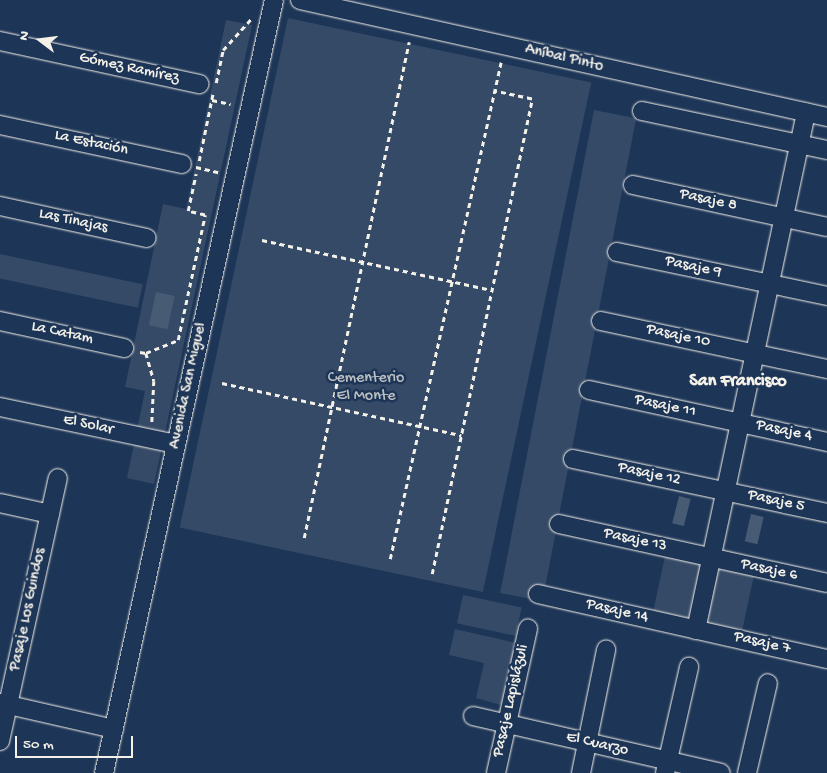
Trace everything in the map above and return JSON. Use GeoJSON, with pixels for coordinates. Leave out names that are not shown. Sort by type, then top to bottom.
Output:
{"type":"FeatureCollection","features":[{"type":"Feature","properties":{"kind":"street","name":"Avenida San Miguel"},"geometry":{"type":"LineString","coordinates":[[104,773],[274,0]]}},
{"type":"Feature","properties":{"kind":"street","name":"Aníbal Pinto"},"geometry":{"type":"LineString","coordinates":[[300,0],[827,118]]}},
{"type":"Feature","properties":{"kind":"street","name":"Gómez Ramírez"},"geometry":{"type":"LineString","coordinates":[[0,41],[199,84]]}},
{"type":"Feature","properties":{"kind":"street"},"geometry":{"type":"LineString","coordinates":[[642,111],[827,150]]}},
{"type":"Feature","properties":{"kind":"street"},"geometry":{"type":"LineString","coordinates":[[696,630],[806,113]]}},
{"type":"Feature","properties":{"kind":"street","name":"La Estación"},"geometry":{"type":"LineString","coordinates":[[0,124],[190,166]]}},
{"type":"Feature","properties":{"kind":"street","name":"Pasaje 8"},"geometry":{"type":"LineString","coordinates":[[633,185],[827,227]]}},
{"type":"Feature","properties":{"kind":"street","name":"Las Tinajas"},"geometry":{"type":"LineString","coordinates":[[0,206],[147,238]]}},
{"type":"Feature","properties":{"kind":"street","name":"Pasaje 9"},"geometry":{"type":"LineString","coordinates":[[617,252],[827,296]]}},
{"type":"Feature","properties":{"kind":"street","name":"La Catam"},"geometry":{"type":"LineString","coordinates":[[0,320],[124,348]]}},
{"type":"Feature","properties":{"kind":"street","name":"Pasaje 10"},"geometry":{"type":"LineString","coordinates":[[601,321],[827,368]]}},
{"type":"Feature","properties":{"kind":"street","name":"Pasaje 11"},"geometry":{"type":"LineString","coordinates":[[589,390],[740,423]]}},
{"type":"Feature","properties":{"kind":"street","name":"El Solar"},"geometry":{"type":"LineString","coordinates":[[0,408],[176,444]]}},
{"type":"Feature","properties":{"kind":"street","name":"Pasaje 4"},"geometry":{"type":"LineString","coordinates":[[740,423],[827,442]]}},
{"type":"Feature","properties":{"kind":"street","name":"Pasaje 12"},"geometry":{"type":"LineString","coordinates":[[573,459],[726,491]]}},
{"type":"Feature","properties":{"kind":"street","name":"Pasaje Los Guindos"},"geometry":{"type":"LineString","coordinates":[[0,741],[4,704],[58,478]]}},
{"type":"Feature","properties":{"kind":"street","name":"Pasaje 5"},"geometry":{"type":"LineString","coordinates":[[726,491],[827,513]]}},
{"type":"Feature","properties":{"kind":"street"},"geometry":{"type":"LineString","coordinates":[[0,503],[50,514]]}},
{"type":"Feature","properties":{"kind":"street","name":"Pasaje 13"},"geometry":{"type":"LineString","coordinates":[[558,524],[712,558]]}},
{"type":"Feature","properties":{"kind":"street","name":"Pasaje 6"},"geometry":{"type":"LineString","coordinates":[[712,558],[827,583]]}},
{"type":"Feature","properties":{"kind":"street","name":"Pasaje 14"},"geometry":{"type":"LineString","coordinates":[[538,594],[696,630]]}},
{"type":"Feature","properties":{"kind":"street","name":"Pasaje Lapislázuli"},"geometry":{"type":"LineString","coordinates":[[496,773],[528,629]]}},
{"type":"Feature","properties":{"kind":"street","name":"Pasaje 7"},"geometry":{"type":"LineString","coordinates":[[696,630],[827,659]]}},
{"type":"Feature","properties":{"kind":"street"},"geometry":{"type":"LineString","coordinates":[[580,773],[606,650]]}},
{"type":"Feature","properties":{"kind":"street"},"geometry":{"type":"LineString","coordinates":[[667,767],[689,667]]}},
{"type":"Feature","properties":{"kind":"street"},"geometry":{"type":"LineString","coordinates":[[747,773],[768,683]]}},
{"type":"Feature","properties":{"kind":"street"},"geometry":{"type":"LineString","coordinates":[[4,704],[114,728]]}},
{"type":"Feature","properties":{"kind":"street","name":"El Cuarzo"},"geometry":{"type":"LineString","coordinates":[[473,716],[587,742],[667,767],[721,773]]}},
{"type":"Feature","properties":{"kind":"path"},"geometry":{"type":"LineString","coordinates":[[150,439],[154,381],[146,353],[178,340],[205,215],[188,211],[190,166],[212,100],[223,50],[252,18]]}},
{"type":"Feature","properties":{"kind":"path"},"geometry":{"type":"LineString","coordinates":[[304,538],[409,42]]}},
{"type":"Feature","properties":{"kind":"path"},"geometry":{"type":"LineString","coordinates":[[390,558],[501,62]]}},
{"type":"Feature","properties":{"kind":"path"},"geometry":{"type":"LineString","coordinates":[[432,574],[532,99],[494,91]]}},
{"type":"Feature","properties":{"kind":"path"},"geometry":{"type":"LineString","coordinates":[[212,100],[231,104]]}},
{"type":"Feature","properties":{"kind":"path"},"geometry":{"type":"LineString","coordinates":[[190,166],[218,172]]}},
{"type":"Feature","properties":{"kind":"path"},"geometry":{"type":"LineString","coordinates":[[262,240],[492,290]]}},
{"type":"Feature","properties":{"kind":"path"},"geometry":{"type":"LineString","coordinates":[[222,383],[461,434]]}},
{"type":"Feature","properties":{"kind":"green space","name":"Cementerio El Monte"},"geometry":{"type":"Polygon","coordinates":[[[288,18],[591,82],[483,592],[180,528],[288,18]]]}},
{"type":"Feature","properties":{"kind":"green space"},"geometry":{"type":"Polygon","coordinates":[[[226,20],[252,25],[154,484],[127,478],[145,391],[125,387],[163,204],[186,209],[226,20]]]}},
{"type":"Feature","properties":{"kind":"green space"},"geometry":{"type":"Polygon","coordinates":[[[594,110],[636,118],[542,601],[500,593],[594,110]]]}},
{"type":"Feature","properties":{"kind":"green space"},"geometry":{"type":"Polygon","coordinates":[[[0,254],[143,284],[138,308],[0,279],[0,254]]]}},
{"type":"Feature","properties":{"kind":"green space"},"geometry":{"type":"Polygon","coordinates":[[[665,556],[754,575],[742,631],[653,612],[665,556]]]}},
{"type":"Feature","properties":{"kind":"green space"},"geometry":{"type":"Polygon","coordinates":[[[463,595],[522,607],[516,636],[457,623],[463,595]]]}},
{"type":"Feature","properties":{"kind":"green space"},"geometry":{"type":"Polygon","coordinates":[[[455,629],[516,643],[501,705],[476,698],[484,663],[449,655],[455,629]]]}},
{"type":"Feature","properties":{"kind":"building"},"geometry":{"type":"Polygon","coordinates":[[[156,292],[175,296],[168,329],[149,325],[156,292]]]}},
{"type":"Feature","properties":{"kind":"building"},"geometry":{"type":"Polygon","coordinates":[[[679,496],[691,499],[684,526],[672,523],[679,496]]]}},
{"type":"Feature","properties":{"kind":"building"},"geometry":{"type":"Polygon","coordinates":[[[751,514],[764,517],[757,544],[745,541],[751,514]]]}},
{"type":"Feature","properties":{"kind":"district","name":"San Francisco"},"geometry":{"type":"Point","coordinates":[738,382]}}]}
